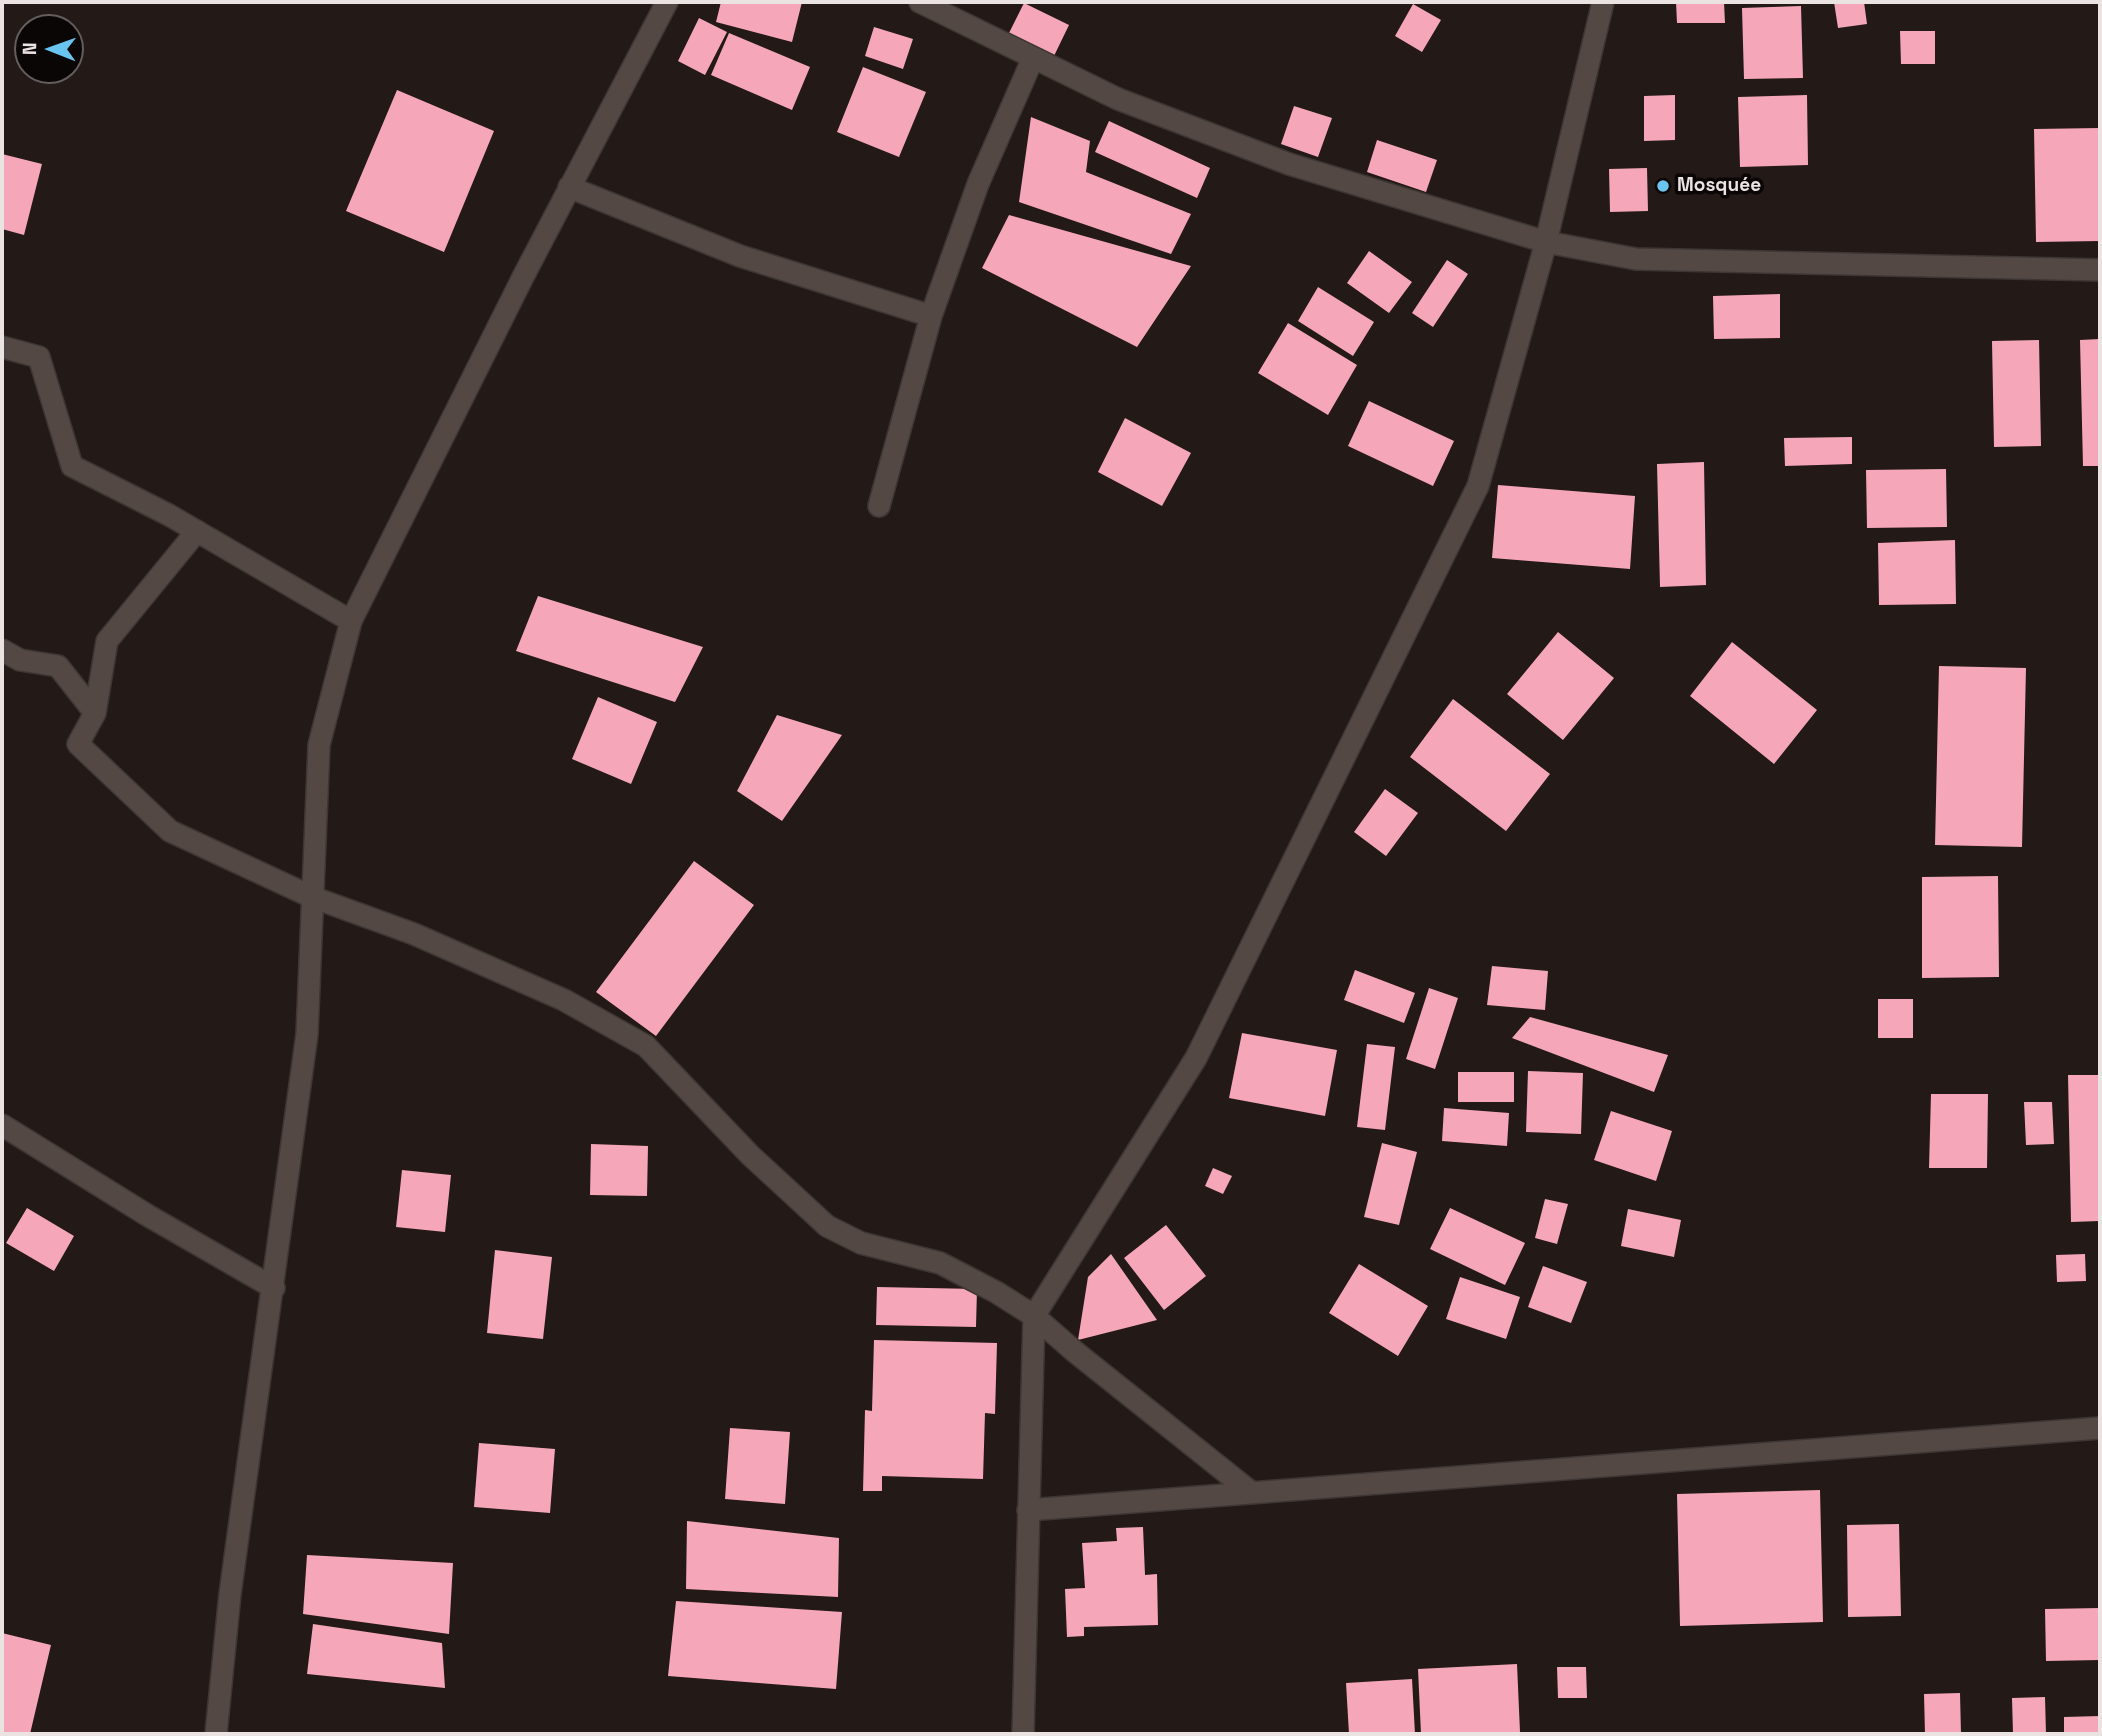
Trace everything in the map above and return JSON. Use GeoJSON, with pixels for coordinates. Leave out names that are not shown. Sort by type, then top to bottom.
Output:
{"type":"FeatureCollection","features":[{"type":"Feature","properties":{"kind":"street"},"geometry":{"type":"LineString","coordinates":[[216,1734],[230,1594],[307,1034],[318,745],[351,621],[569,187],[667,2]]}},
{"type":"Feature","properties":{"kind":"street"},"geometry":{"type":"LineString","coordinates":[[920,2],[1118,99],[1289,164],[1546,242],[1636,260],[2100,270]]}},
{"type":"Feature","properties":{"kind":"street"},"geometry":{"type":"LineString","coordinates":[[1023,1734],[1034,1316],[1196,1058],[1478,486],[1546,242],[1603,2]]}},
{"type":"Feature","properties":{"kind":"street"},"geometry":{"type":"LineString","coordinates":[[878,506],[931,316],[978,184],[1032,58]]}},
{"type":"Feature","properties":{"kind":"street"},"geometry":{"type":"LineString","coordinates":[[569,187],[740,256],[931,316]]}},
{"type":"Feature","properties":{"kind":"street"},"geometry":{"type":"LineString","coordinates":[[2,347],[39,357],[72,466],[197,531],[351,621]]}},
{"type":"Feature","properties":{"kind":"street"},"geometry":{"type":"LineString","coordinates":[[197,531],[107,641],[95,713],[78,744],[170,831],[312,897],[414,934],[564,1000],[646,1046],[750,1155],[827,1226],[861,1243],[940,1264],[996,1292],[1034,1316],[1074,1352],[1252,1493]]}},
{"type":"Feature","properties":{"kind":"street"},"geometry":{"type":"LineString","coordinates":[[2,650],[20,660],[58,666],[95,713]]}},
{"type":"Feature","properties":{"kind":"street"},"geometry":{"type":"LineString","coordinates":[[2,1125],[147,1215],[274,1288]]}},
{"type":"Feature","properties":{"kind":"street"},"geometry":{"type":"LineString","coordinates":[[1028,1510],[2100,1428]]}},
{"type":"Feature","properties":{"kind":"building"},"geometry":{"type":"Polygon","coordinates":[[[721,2],[802,2],[792,42],[716,22],[721,2]]]}},
{"type":"Feature","properties":{"kind":"building"},"geometry":{"type":"Polygon","coordinates":[[[1676,2],[1724,2],[1725,23],[1677,23],[1676,2]]]}},
{"type":"Feature","properties":{"kind":"building"},"geometry":{"type":"Polygon","coordinates":[[[1834,2],[1864,2],[1867,24],[1838,28],[1834,2]]]}},
{"type":"Feature","properties":{"kind":"building"},"geometry":{"type":"Polygon","coordinates":[[[1024,3],[1069,25],[1054,56],[1008,35],[1024,3]]]}},
{"type":"Feature","properties":{"kind":"building"},"geometry":{"type":"Polygon","coordinates":[[[1413,4],[1441,20],[1422,52],[1395,36],[1413,4]]]}},
{"type":"Feature","properties":{"kind":"building"},"geometry":{"type":"Polygon","coordinates":[[[1801,6],[1803,78],[1744,79],[1742,8],[1801,6]]]}},
{"type":"Feature","properties":{"kind":"building"},"geometry":{"type":"Polygon","coordinates":[[[699,18],[727,32],[705,75],[678,61],[699,18]]]}},
{"type":"Feature","properties":{"kind":"building"},"geometry":{"type":"Polygon","coordinates":[[[874,27],[913,39],[903,69],[865,56],[874,27]]]}},
{"type":"Feature","properties":{"kind":"building"},"geometry":{"type":"Polygon","coordinates":[[[1900,31],[1935,31],[1935,64],[1901,64],[1900,31]]]}},
{"type":"Feature","properties":{"kind":"building"},"geometry":{"type":"Polygon","coordinates":[[[729,33],[810,67],[792,110],[711,75],[729,33]]]}},
{"type":"Feature","properties":{"kind":"building"},"geometry":{"type":"Polygon","coordinates":[[[863,67],[926,92],[899,157],[837,132],[863,67]]]}},
{"type":"Feature","properties":{"kind":"building"},"geometry":{"type":"Polygon","coordinates":[[[397,90],[494,131],[444,252],[346,211],[397,90]]]}},
{"type":"Feature","properties":{"kind":"building"},"geometry":{"type":"Polygon","coordinates":[[[1675,95],[1675,140],[1644,141],[1644,96],[1675,95]]]}},
{"type":"Feature","properties":{"kind":"building"},"geometry":{"type":"Polygon","coordinates":[[[1807,95],[1808,165],[1740,167],[1738,97],[1807,95]]]}},
{"type":"Feature","properties":{"kind":"building"},"geometry":{"type":"Polygon","coordinates":[[[1294,106],[1332,118],[1318,157],[1281,144],[1294,106]]]}},
{"type":"Feature","properties":{"kind":"building"},"geometry":{"type":"Polygon","coordinates":[[[1031,117],[1090,141],[1086,172],[1191,214],[1171,254],[1019,202],[1031,117]]]}},
{"type":"Feature","properties":{"kind":"building"},"geometry":{"type":"Polygon","coordinates":[[[1109,121],[1210,168],[1197,198],[1095,152],[1109,121]]]}},
{"type":"Feature","properties":{"kind":"building"},"geometry":{"type":"Polygon","coordinates":[[[2100,128],[2100,241],[2036,242],[2034,129],[2100,128]]]}},
{"type":"Feature","properties":{"kind":"building"},"geometry":{"type":"Polygon","coordinates":[[[1377,140],[1437,160],[1426,192],[1367,172],[1377,140]]]}},
{"type":"Feature","properties":{"kind":"building"},"geometry":{"type":"Polygon","coordinates":[[[2,154],[42,164],[24,235],[2,229],[2,154]]]}},
{"type":"Feature","properties":{"kind":"building"},"geometry":{"type":"Polygon","coordinates":[[[1647,168],[1648,211],[1610,212],[1609,169],[1647,168]]]}},
{"type":"Feature","properties":{"kind":"building"},"geometry":{"type":"Polygon","coordinates":[[[1009,215],[1191,266],[1137,347],[982,268],[1009,215]]]}},
{"type":"Feature","properties":{"kind":"building"},"geometry":{"type":"Polygon","coordinates":[[[1369,251],[1412,282],[1389,313],[1347,283],[1369,251]]]}},
{"type":"Feature","properties":{"kind":"building"},"geometry":{"type":"Polygon","coordinates":[[[1447,260],[1468,274],[1433,327],[1412,313],[1447,260]]]}},
{"type":"Feature","properties":{"kind":"building"},"geometry":{"type":"Polygon","coordinates":[[[1318,287],[1374,322],[1353,356],[1298,321],[1318,287]]]}},
{"type":"Feature","properties":{"kind":"building"},"geometry":{"type":"Polygon","coordinates":[[[1780,294],[1780,338],[1714,339],[1713,296],[1780,294]]]}},
{"type":"Feature","properties":{"kind":"building"},"geometry":{"type":"Polygon","coordinates":[[[1288,323],[1357,365],[1328,415],[1258,373],[1288,323]]]}},
{"type":"Feature","properties":{"kind":"building"},"geometry":{"type":"Polygon","coordinates":[[[2100,339],[2100,466],[2083,466],[2080,340],[2100,339]]]}},
{"type":"Feature","properties":{"kind":"building"},"geometry":{"type":"Polygon","coordinates":[[[2039,340],[2041,446],[1994,447],[1992,341],[2039,340]]]}},
{"type":"Feature","properties":{"kind":"building"},"geometry":{"type":"Polygon","coordinates":[[[1369,401],[1454,441],[1433,486],[1348,446],[1369,401]]]}},
{"type":"Feature","properties":{"kind":"building"},"geometry":{"type":"Polygon","coordinates":[[[1125,418],[1191,453],[1162,506],[1098,472],[1125,418]]]}},
{"type":"Feature","properties":{"kind":"building"},"geometry":{"type":"Polygon","coordinates":[[[1852,437],[1852,464],[1785,466],[1784,438],[1852,437]]]}},
{"type":"Feature","properties":{"kind":"building"},"geometry":{"type":"Polygon","coordinates":[[[1704,462],[1706,585],[1660,587],[1657,464],[1704,462]]]}},
{"type":"Feature","properties":{"kind":"building"},"geometry":{"type":"Polygon","coordinates":[[[1946,469],[1947,527],[1867,528],[1866,470],[1946,469]]]}},
{"type":"Feature","properties":{"kind":"building"},"geometry":{"type":"Polygon","coordinates":[[[1498,485],[1635,496],[1630,569],[1492,558],[1498,485]]]}},
{"type":"Feature","properties":{"kind":"building"},"geometry":{"type":"Polygon","coordinates":[[[1955,540],[1956,604],[1879,605],[1878,543],[1955,540]]]}},
{"type":"Feature","properties":{"kind":"building"},"geometry":{"type":"Polygon","coordinates":[[[538,596],[703,647],[675,702],[516,651],[538,596]]]}},
{"type":"Feature","properties":{"kind":"building"},"geometry":{"type":"Polygon","coordinates":[[[1558,632],[1614,678],[1563,740],[1507,694],[1558,632]]]}},
{"type":"Feature","properties":{"kind":"building"},"geometry":{"type":"Polygon","coordinates":[[[1732,642],[1817,710],[1774,764],[1690,696],[1732,642]]]}},
{"type":"Feature","properties":{"kind":"building"},"geometry":{"type":"Polygon","coordinates":[[[1939,666],[2026,668],[2022,847],[1935,845],[1939,666]]]}},
{"type":"Feature","properties":{"kind":"building"},"geometry":{"type":"Polygon","coordinates":[[[598,697],[657,722],[631,784],[572,759],[598,697]]]}},
{"type":"Feature","properties":{"kind":"building"},"geometry":{"type":"Polygon","coordinates":[[[1453,699],[1550,774],[1506,831],[1410,757],[1453,699]]]}},
{"type":"Feature","properties":{"kind":"building"},"geometry":{"type":"Polygon","coordinates":[[[777,715],[842,735],[782,821],[737,791],[777,715]]]}},
{"type":"Feature","properties":{"kind":"building"},"geometry":{"type":"Polygon","coordinates":[[[1385,789],[1418,813],[1386,856],[1354,832],[1385,789]]]}},
{"type":"Feature","properties":{"kind":"building"},"geometry":{"type":"Polygon","coordinates":[[[694,861],[754,905],[656,1036],[596,992],[694,861]]]}},
{"type":"Feature","properties":{"kind":"building"},"geometry":{"type":"Polygon","coordinates":[[[1998,876],[1999,977],[1922,978],[1922,877],[1998,876]]]}},
{"type":"Feature","properties":{"kind":"building"},"geometry":{"type":"Polygon","coordinates":[[[1492,966],[1548,971],[1545,1010],[1487,1005],[1492,966]]]}},
{"type":"Feature","properties":{"kind":"building"},"geometry":{"type":"Polygon","coordinates":[[[1355,970],[1415,993],[1404,1023],[1344,1000],[1355,970]]]}},
{"type":"Feature","properties":{"kind":"building"},"geometry":{"type":"Polygon","coordinates":[[[1429,988],[1458,998],[1435,1069],[1406,1059],[1429,988]]]}},
{"type":"Feature","properties":{"kind":"building"},"geometry":{"type":"Polygon","coordinates":[[[1878,999],[1913,999],[1913,1038],[1878,1038],[1878,999]]]}},
{"type":"Feature","properties":{"kind":"building"},"geometry":{"type":"Polygon","coordinates":[[[1530,1017],[1668,1055],[1654,1092],[1512,1038],[1530,1017]]]}},
{"type":"Feature","properties":{"kind":"building"},"geometry":{"type":"Polygon","coordinates":[[[1242,1033],[1337,1050],[1325,1116],[1229,1098],[1242,1033]]]}},
{"type":"Feature","properties":{"kind":"building"},"geometry":{"type":"Polygon","coordinates":[[[1367,1044],[1395,1047],[1385,1130],[1357,1127],[1367,1044]]]}},
{"type":"Feature","properties":{"kind":"building"},"geometry":{"type":"Polygon","coordinates":[[[1528,1071],[1583,1073],[1581,1134],[1526,1132],[1528,1071]]]}},
{"type":"Feature","properties":{"kind":"building"},"geometry":{"type":"Polygon","coordinates":[[[1458,1072],[1514,1072],[1514,1102],[1458,1102],[1458,1072]]]}},
{"type":"Feature","properties":{"kind":"building"},"geometry":{"type":"Polygon","coordinates":[[[2068,1075],[2100,1075],[2100,1221],[2071,1222],[2068,1075]]]}},
{"type":"Feature","properties":{"kind":"building"},"geometry":{"type":"Polygon","coordinates":[[[1931,1094],[1988,1094],[1987,1168],[1929,1168],[1931,1094]]]}},
{"type":"Feature","properties":{"kind":"building"},"geometry":{"type":"Polygon","coordinates":[[[2024,1102],[2052,1102],[2054,1144],[2026,1145],[2024,1102]]]}},
{"type":"Feature","properties":{"kind":"building"},"geometry":{"type":"Polygon","coordinates":[[[1444,1108],[1509,1113],[1507,1146],[1442,1141],[1444,1108]]]}},
{"type":"Feature","properties":{"kind":"building"},"geometry":{"type":"Polygon","coordinates":[[[1611,1111],[1672,1131],[1656,1181],[1594,1160],[1611,1111]]]}},
{"type":"Feature","properties":{"kind":"building"},"geometry":{"type":"Polygon","coordinates":[[[1382,1143],[1417,1152],[1399,1225],[1364,1217],[1382,1143]]]}},
{"type":"Feature","properties":{"kind":"building"},"geometry":{"type":"Polygon","coordinates":[[[591,1144],[648,1146],[647,1196],[590,1195],[591,1144]]]}},
{"type":"Feature","properties":{"kind":"building"},"geometry":{"type":"Polygon","coordinates":[[[1213,1168],[1232,1176],[1223,1194],[1205,1186],[1213,1168]]]}},
{"type":"Feature","properties":{"kind":"building"},"geometry":{"type":"Polygon","coordinates":[[[402,1170],[451,1175],[445,1232],[396,1227],[402,1170]]]}},
{"type":"Feature","properties":{"kind":"building"},"geometry":{"type":"Polygon","coordinates":[[[1545,1199],[1568,1204],[1557,1244],[1535,1238],[1545,1199]]]}},
{"type":"Feature","properties":{"kind":"building"},"geometry":{"type":"Polygon","coordinates":[[[27,1208],[74,1236],[54,1271],[6,1243],[27,1208]]]}},
{"type":"Feature","properties":{"kind":"building"},"geometry":{"type":"Polygon","coordinates":[[[1450,1208],[1525,1243],[1505,1285],[1430,1249],[1450,1208]]]}},
{"type":"Feature","properties":{"kind":"building"},"geometry":{"type":"Polygon","coordinates":[[[1628,1209],[1681,1220],[1674,1257],[1621,1246],[1628,1209]]]}},
{"type":"Feature","properties":{"kind":"building"},"geometry":{"type":"Polygon","coordinates":[[[1166,1225],[1206,1276],[1164,1310],[1124,1258],[1166,1225]]]}},
{"type":"Feature","properties":{"kind":"building"},"geometry":{"type":"Polygon","coordinates":[[[495,1250],[552,1257],[543,1339],[487,1333],[495,1250]]]}},
{"type":"Feature","properties":{"kind":"building"},"geometry":{"type":"Polygon","coordinates":[[[1111,1254],[1157,1320],[1078,1340],[1088,1277],[1111,1254]]]}},
{"type":"Feature","properties":{"kind":"building"},"geometry":{"type":"Polygon","coordinates":[[[2085,1254],[2086,1281],[2057,1282],[2056,1255],[2085,1254]]]}},
{"type":"Feature","properties":{"kind":"building"},"geometry":{"type":"Polygon","coordinates":[[[1359,1264],[1428,1306],[1398,1356],[1329,1313],[1359,1264]]]}},
{"type":"Feature","properties":{"kind":"building"},"geometry":{"type":"Polygon","coordinates":[[[1543,1266],[1587,1282],[1571,1323],[1528,1307],[1543,1266]]]}},
{"type":"Feature","properties":{"kind":"building"},"geometry":{"type":"Polygon","coordinates":[[[1460,1277],[1520,1297],[1506,1339],[1446,1319],[1460,1277]]]}},
{"type":"Feature","properties":{"kind":"building"},"geometry":{"type":"Polygon","coordinates":[[[877,1287],[977,1289],[976,1327],[876,1325],[877,1287]]]}},
{"type":"Feature","properties":{"kind":"building"},"geometry":{"type":"Polygon","coordinates":[[[874,1340],[997,1343],[995,1414],[985,1413],[983,1479],[882,1476],[882,1491],[863,1491],[865,1410],[872,1411],[874,1340]]]}},
{"type":"Feature","properties":{"kind":"building"},"geometry":{"type":"Polygon","coordinates":[[[730,1428],[790,1432],[785,1504],[725,1499],[730,1428]]]}},
{"type":"Feature","properties":{"kind":"building"},"geometry":{"type":"Polygon","coordinates":[[[479,1443],[555,1449],[550,1513],[474,1507],[479,1443]]]}},
{"type":"Feature","properties":{"kind":"building"},"geometry":{"type":"Polygon","coordinates":[[[1820,1490],[1823,1622],[1680,1626],[1677,1494],[1820,1490]]]}},
{"type":"Feature","properties":{"kind":"building"},"geometry":{"type":"Polygon","coordinates":[[[687,1521],[839,1538],[838,1597],[686,1589],[687,1521]]]}},
{"type":"Feature","properties":{"kind":"building"},"geometry":{"type":"Polygon","coordinates":[[[1899,1524],[1901,1616],[1848,1617],[1847,1525],[1899,1524]]]}},
{"type":"Feature","properties":{"kind":"building"},"geometry":{"type":"Polygon","coordinates":[[[1143,1527],[1145,1575],[1157,1574],[1158,1625],[1084,1627],[1084,1636],[1067,1637],[1065,1589],[1085,1588],[1082,1543],[1117,1541],[1116,1528],[1143,1527]]]}},
{"type":"Feature","properties":{"kind":"building"},"geometry":{"type":"Polygon","coordinates":[[[307,1555],[453,1563],[449,1634],[303,1614],[307,1555]]]}},
{"type":"Feature","properties":{"kind":"building"},"geometry":{"type":"Polygon","coordinates":[[[676,1601],[842,1612],[836,1689],[668,1676],[676,1601]]]}},
{"type":"Feature","properties":{"kind":"building"},"geometry":{"type":"Polygon","coordinates":[[[2100,1608],[2100,1660],[2046,1661],[2045,1609],[2100,1608]]]}},
{"type":"Feature","properties":{"kind":"building"},"geometry":{"type":"Polygon","coordinates":[[[313,1624],[442,1643],[445,1688],[307,1674],[313,1624]]]}},
{"type":"Feature","properties":{"kind":"building"},"geometry":{"type":"Polygon","coordinates":[[[2,1633],[51,1645],[30,1734],[2,1734],[2,1633]]]}},
{"type":"Feature","properties":{"kind":"building"},"geometry":{"type":"Polygon","coordinates":[[[1517,1664],[1520,1732],[1421,1734],[1418,1669],[1517,1664]]]}},
{"type":"Feature","properties":{"kind":"building"},"geometry":{"type":"Polygon","coordinates":[[[1557,1667],[1586,1667],[1587,1698],[1558,1698],[1557,1667]]]}},
{"type":"Feature","properties":{"kind":"building"},"geometry":{"type":"Polygon","coordinates":[[[1412,1679],[1415,1734],[1349,1734],[1346,1683],[1412,1679]]]}},
{"type":"Feature","properties":{"kind":"building"},"geometry":{"type":"Polygon","coordinates":[[[1960,1693],[1961,1734],[1925,1734],[1924,1694],[1960,1693]]]}},
{"type":"Feature","properties":{"kind":"building"},"geometry":{"type":"Polygon","coordinates":[[[2045,1697],[2046,1734],[2013,1734],[2012,1698],[2045,1697]]]}},
{"type":"Feature","properties":{"kind":"building"},"geometry":{"type":"Polygon","coordinates":[[[2100,1716],[2100,1734],[2064,1734],[2064,1717],[2100,1716]]]}},
{"type":"Feature","properties":{"kind":"place","name":"Mosquée"},"geometry":{"type":"Point","coordinates":[1663,186]}}]}
